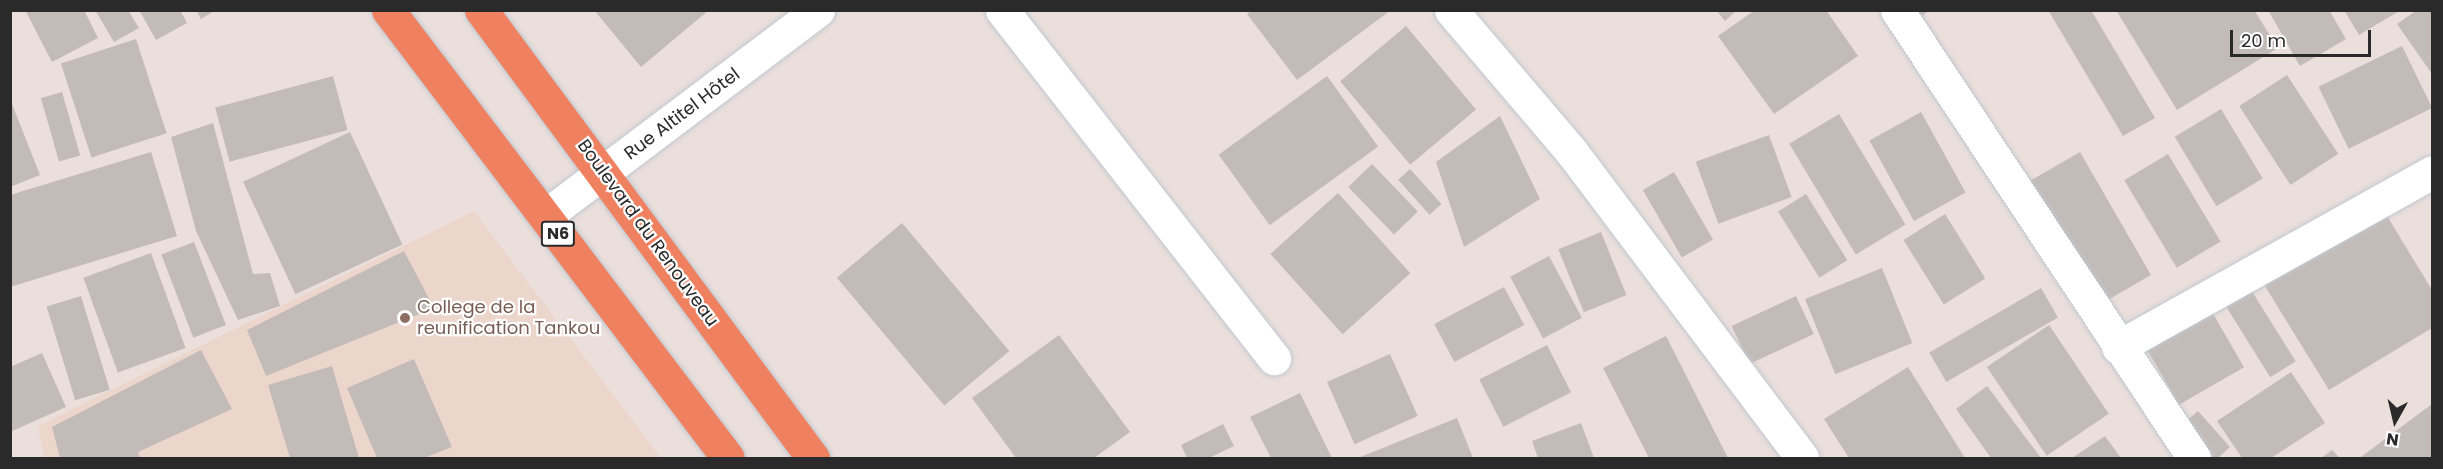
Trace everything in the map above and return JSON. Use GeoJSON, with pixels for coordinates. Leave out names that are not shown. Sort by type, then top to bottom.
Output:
{"type":"FeatureCollection","features":[{"type":"Feature","properties":{"kind":"highway","name":"N6"},"geometry":{"type":"LineString","coordinates":[[388,10],[728,459]]}},
{"type":"Feature","properties":{"kind":"highway","name":"Boulevard du Renouveau"},"geometry":{"type":"LineString","coordinates":[[481,10],[605,172],[813,459]]}},
{"type":"Feature","properties":{"kind":"street","name":"Rue Altitel Hôtel"},"geometry":{"type":"LineString","coordinates":[[545,216],[818,10]]}},
{"type":"Feature","properties":{"kind":"street"},"geometry":{"type":"LineString","coordinates":[[1002,10],[1274,358]]}},
{"type":"Feature","properties":{"kind":"street"},"geometry":{"type":"LineString","coordinates":[[1451,10],[1571,151],[1802,459]]}},
{"type":"Feature","properties":{"kind":"street"},"geometry":{"type":"LineString","coordinates":[[1897,10],[2194,459]]}},
{"type":"Feature","properties":{"kind":"street"},"geometry":{"type":"LineString","coordinates":[[2118,347],[2433,172]]}},
{"type":"Feature","properties":{"kind":"shaded area","name":"College de la reunification Tankou"},"geometry":{"type":"Polygon","coordinates":[[[474,211],[661,458],[44,458],[38,426],[474,211]]]}},
{"type":"Feature","properties":{"kind":"building"},"geometry":{"type":"Polygon","coordinates":[[[25,10],[84,10],[98,38],[52,62],[25,10]]]}},
{"type":"Feature","properties":{"kind":"building"},"geometry":{"type":"Polygon","coordinates":[[[95,10],[128,10],[139,28],[114,42],[95,10]]]}},
{"type":"Feature","properties":{"kind":"building"},"geometry":{"type":"Polygon","coordinates":[[[139,10],[180,10],[187,23],[156,40],[139,10]]]}},
{"type":"Feature","properties":{"kind":"building"},"geometry":{"type":"Polygon","coordinates":[[[196,10],[216,10],[201,19],[196,10]]]}},
{"type":"Feature","properties":{"kind":"building"},"geometry":{"type":"Polygon","coordinates":[[[594,10],[709,10],[641,67],[594,10]]]}},
{"type":"Feature","properties":{"kind":"building"},"geometry":{"type":"Polygon","coordinates":[[[1253,10],[1391,10],[1297,80],[1247,14],[1253,10]]]}},
{"type":"Feature","properties":{"kind":"building"},"geometry":{"type":"Polygon","coordinates":[[[1716,10],[1737,10],[1725,21],[1716,10]]]}},
{"type":"Feature","properties":{"kind":"building"},"geometry":{"type":"Polygon","coordinates":[[[1755,10],[1826,10],[1858,56],[1774,114],[1718,36],[1755,10]]]}},
{"type":"Feature","properties":{"kind":"building"},"geometry":{"type":"Polygon","coordinates":[[[1914,10],[1930,10],[1919,18],[1914,10]]]}},
{"type":"Feature","properties":{"kind":"building"},"geometry":{"type":"Polygon","coordinates":[[[2048,10],[2091,10],[2155,118],[2123,136],[2048,10]]]}},
{"type":"Feature","properties":{"kind":"building"},"geometry":{"type":"Polygon","coordinates":[[[2116,10],[2254,10],[2278,48],[2177,110],[2116,10]]]}},
{"type":"Feature","properties":{"kind":"building"},"geometry":{"type":"Polygon","coordinates":[[[2268,10],[2329,10],[2346,39],[2300,66],[2268,10]]]}},
{"type":"Feature","properties":{"kind":"building"},"geometry":{"type":"Polygon","coordinates":[[[2344,10],[2401,10],[2359,35],[2344,10]]]}},
{"type":"Feature","properties":{"kind":"building"},"geometry":{"type":"Polygon","coordinates":[[[2417,10],[2432,10],[2432,74],[2397,24],[2417,10]]]}},
{"type":"Feature","properties":{"kind":"building"},"geometry":{"type":"Polygon","coordinates":[[[1406,26],[1476,109],[1410,165],[1340,81],[1406,26]]]}},
{"type":"Feature","properties":{"kind":"building"},"geometry":{"type":"Polygon","coordinates":[[[136,39],[167,133],[91,158],[61,63],[136,39]]]}},
{"type":"Feature","properties":{"kind":"building"},"geometry":{"type":"Polygon","coordinates":[[[2402,46],[2432,108],[2349,149],[2318,87],[2402,46]]]}},
{"type":"Feature","properties":{"kind":"building"},"geometry":{"type":"Polygon","coordinates":[[[2287,75],[2338,154],[2290,185],[2239,106],[2287,75]]]}},
{"type":"Feature","properties":{"kind":"building"},"geometry":{"type":"Polygon","coordinates":[[[333,76],[347,130],[230,162],[215,108],[333,76]]]}},
{"type":"Feature","properties":{"kind":"building"},"geometry":{"type":"Polygon","coordinates":[[[1327,76],[1378,146],[1270,225],[1219,155],[1327,76]]]}},
{"type":"Feature","properties":{"kind":"building"},"geometry":{"type":"Polygon","coordinates":[[[62,92],[80,155],[59,162],[41,98],[62,92]]]}},
{"type":"Feature","properties":{"kind":"building"},"geometry":{"type":"Polygon","coordinates":[[[10,99],[40,175],[10,187],[10,99]]]}},
{"type":"Feature","properties":{"kind":"building"},"geometry":{"type":"Polygon","coordinates":[[[2221,109],[2263,178],[2216,206],[2175,137],[2221,109]]]}},
{"type":"Feature","properties":{"kind":"building"},"geometry":{"type":"Polygon","coordinates":[[[1921,112],[1966,192],[1914,221],[1869,141],[1921,112]]]}},
{"type":"Feature","properties":{"kind":"building"},"geometry":{"type":"Polygon","coordinates":[[[1839,114],[1905,225],[1856,254],[1789,144],[1839,114]]]}},
{"type":"Feature","properties":{"kind":"building"},"geometry":{"type":"Polygon","coordinates":[[[1500,116],[1540,199],[1464,247],[1436,162],[1500,116]]]}},
{"type":"Feature","properties":{"kind":"building"},"geometry":{"type":"Polygon","coordinates":[[[213,123],[253,274],[270,273],[280,306],[238,320],[196,231],[171,137],[213,123]]]}},
{"type":"Feature","properties":{"kind":"building"},"geometry":{"type":"Polygon","coordinates":[[[350,132],[402,244],[295,294],[243,182],[350,132]]]}},
{"type":"Feature","properties":{"kind":"building"},"geometry":{"type":"Polygon","coordinates":[[[1769,135],[1792,197],[1718,224],[1696,162],[1769,135]]]}},
{"type":"Feature","properties":{"kind":"building"},"geometry":{"type":"Polygon","coordinates":[[[151,152],[177,236],[10,287],[10,195],[151,152]]]}},
{"type":"Feature","properties":{"kind":"building"},"geometry":{"type":"Polygon","coordinates":[[[2080,152],[2151,275],[2097,306],[2026,183],[2080,152]]]}},
{"type":"Feature","properties":{"kind":"building"},"geometry":{"type":"Polygon","coordinates":[[[2168,154],[2221,241],[2177,268],[2124,180],[2168,154]]]}},
{"type":"Feature","properties":{"kind":"building"},"geometry":{"type":"Polygon","coordinates":[[[1372,164],[1418,211],[1394,234],[1348,187],[1372,164]]]}},
{"type":"Feature","properties":{"kind":"building"},"geometry":{"type":"Polygon","coordinates":[[[1410,169],[1441,204],[1430,215],[1398,180],[1410,169]]]}},
{"type":"Feature","properties":{"kind":"building"},"geometry":{"type":"Polygon","coordinates":[[[1674,172],[1713,240],[1682,258],[1643,190],[1674,172]]]}},
{"type":"Feature","properties":{"kind":"building"},"geometry":{"type":"Polygon","coordinates":[[[1338,193],[1410,273],[1343,334],[1270,254],[1338,193]]]}},
{"type":"Feature","properties":{"kind":"building"},"geometry":{"type":"Polygon","coordinates":[[[1806,194],[1847,260],[1819,278],[1778,211],[1806,194]]]}},
{"type":"Feature","properties":{"kind":"building"},"geometry":{"type":"Polygon","coordinates":[[[2381,206],[2432,290],[2432,328],[2329,390],[2260,278],[2381,206]]]}},
{"type":"Feature","properties":{"kind":"building"},"geometry":{"type":"Polygon","coordinates":[[[1945,214],[1985,278],[1944,304],[1903,240],[1945,214]]]}},
{"type":"Feature","properties":{"kind":"building"},"geometry":{"type":"Polygon","coordinates":[[[902,223],[1009,351],[944,406],[837,278],[902,223]]]}},
{"type":"Feature","properties":{"kind":"building"},"geometry":{"type":"Polygon","coordinates":[[[1601,232],[1626,295],[1584,312],[1558,249],[1601,232]]]}},
{"type":"Feature","properties":{"kind":"building"},"geometry":{"type":"Polygon","coordinates":[[[194,242],[226,325],[193,338],[161,255],[194,242]]]}},
{"type":"Feature","properties":{"kind":"building"},"geometry":{"type":"Polygon","coordinates":[[[404,251],[434,308],[266,376],[247,330],[404,251]]]}},
{"type":"Feature","properties":{"kind":"building"},"geometry":{"type":"Polygon","coordinates":[[[151,253],[186,348],[118,373],[83,278],[151,253]]]}},
{"type":"Feature","properties":{"kind":"building"},"geometry":{"type":"Polygon","coordinates":[[[1549,256],[1582,318],[1543,338],[1510,277],[1549,256]]]}},
{"type":"Feature","properties":{"kind":"building"},"geometry":{"type":"Polygon","coordinates":[[[1882,268],[1912,343],[1835,374],[1805,299],[1882,268]]]}},
{"type":"Feature","properties":{"kind":"building"},"geometry":{"type":"Polygon","coordinates":[[[2248,285],[2296,361],[2270,377],[2223,301],[2248,285]]]}},
{"type":"Feature","properties":{"kind":"building"},"geometry":{"type":"Polygon","coordinates":[[[1504,287],[1524,325],[1454,362],[1434,324],[1504,287]]]}},
{"type":"Feature","properties":{"kind":"building"},"geometry":{"type":"Polygon","coordinates":[[[2041,288],[2058,317],[1946,382],[1929,352],[2041,288]]]}},
{"type":"Feature","properties":{"kind":"building"},"geometry":{"type":"Polygon","coordinates":[[[81,296],[110,390],[75,400],[47,307],[81,296]]]}},
{"type":"Feature","properties":{"kind":"building"},"geometry":{"type":"Polygon","coordinates":[[[1796,296],[1814,334],[1749,364],[1732,326],[1796,296]]]}},
{"type":"Feature","properties":{"kind":"building"},"geometry":{"type":"Polygon","coordinates":[[[2208,305],[2244,367],[2179,405],[2143,343],[2208,305]]]}},
{"type":"Feature","properties":{"kind":"building"},"geometry":{"type":"Polygon","coordinates":[[[2049,325],[2109,414],[2047,456],[1987,367],[2049,325]]]}},
{"type":"Feature","properties":{"kind":"building"},"geometry":{"type":"Polygon","coordinates":[[[1059,335],[1130,432],[1094,458],[1016,458],[972,398],[1059,335]]]}},
{"type":"Feature","properties":{"kind":"building"},"geometry":{"type":"Polygon","coordinates":[[[1666,336],[1728,458],[1649,458],[1603,368],[1666,336]]]}},
{"type":"Feature","properties":{"kind":"building"},"geometry":{"type":"Polygon","coordinates":[[[1547,345],[1571,392],[1503,427],[1479,380],[1547,345]]]}},
{"type":"Feature","properties":{"kind":"building"},"geometry":{"type":"Polygon","coordinates":[[[201,350],[232,409],[138,452],[140,458],[60,458],[52,427],[201,350]]]}},
{"type":"Feature","properties":{"kind":"building"},"geometry":{"type":"Polygon","coordinates":[[[42,353],[66,407],[10,432],[10,367],[42,353]]]}},
{"type":"Feature","properties":{"kind":"building"},"geometry":{"type":"Polygon","coordinates":[[[1390,354],[1418,416],[1355,444],[1327,382],[1390,354]]]}},
{"type":"Feature","properties":{"kind":"building"},"geometry":{"type":"Polygon","coordinates":[[[414,359],[452,447],[424,458],[377,458],[347,388],[414,359]]]}},
{"type":"Feature","properties":{"kind":"building"},"geometry":{"type":"Polygon","coordinates":[[[332,366],[359,458],[290,458],[268,385],[332,366]]]}},
{"type":"Feature","properties":{"kind":"building"},"geometry":{"type":"Polygon","coordinates":[[[1908,367],[1965,458],[1849,458],[1824,419],[1908,367]]]}},
{"type":"Feature","properties":{"kind":"building"},"geometry":{"type":"Polygon","coordinates":[[[2291,372],[2325,423],[2271,458],[2242,458],[2217,421],[2291,372]]]}},
{"type":"Feature","properties":{"kind":"building"},"geometry":{"type":"Polygon","coordinates":[[[1987,386],[2041,458],[1991,458],[1956,409],[1987,386]]]}},
{"type":"Feature","properties":{"kind":"building"},"geometry":{"type":"Polygon","coordinates":[[[1300,393],[1332,458],[1271,458],[1250,417],[1300,393]]]}},
{"type":"Feature","properties":{"kind":"building"},"geometry":{"type":"Polygon","coordinates":[[[2432,404],[2432,458],[2361,457],[2432,404]]]}},
{"type":"Feature","properties":{"kind":"building"},"geometry":{"type":"Polygon","coordinates":[[[2198,411],[2230,447],[2218,458],[2205,458],[2178,428],[2198,411]]]}},
{"type":"Feature","properties":{"kind":"building"},"geometry":{"type":"Polygon","coordinates":[[[1457,418],[1473,458],[1358,458],[1457,418]]]}},
{"type":"Feature","properties":{"kind":"building"},"geometry":{"type":"Polygon","coordinates":[[[1581,423],[1594,458],[1538,458],[1532,441],[1581,423]]]}},
{"type":"Feature","properties":{"kind":"building"},"geometry":{"type":"Polygon","coordinates":[[[1223,424],[1234,446],[1209,458],[1187,458],[1181,445],[1223,424]]]}},
{"type":"Feature","properties":{"kind":"building"},"geometry":{"type":"Polygon","coordinates":[[[2105,436],[2121,458],[2072,458],[2105,436]]]}},
{"type":"Feature","properties":{"kind":"building"},"geometry":{"type":"Polygon","coordinates":[[[2332,450],[2340,458],[2321,458],[2332,450]]]}},
{"type":"Feature","properties":{"kind":"place","name":"College de la reunification Tankou"},"geometry":{"type":"Point","coordinates":[405,318]}}]}
